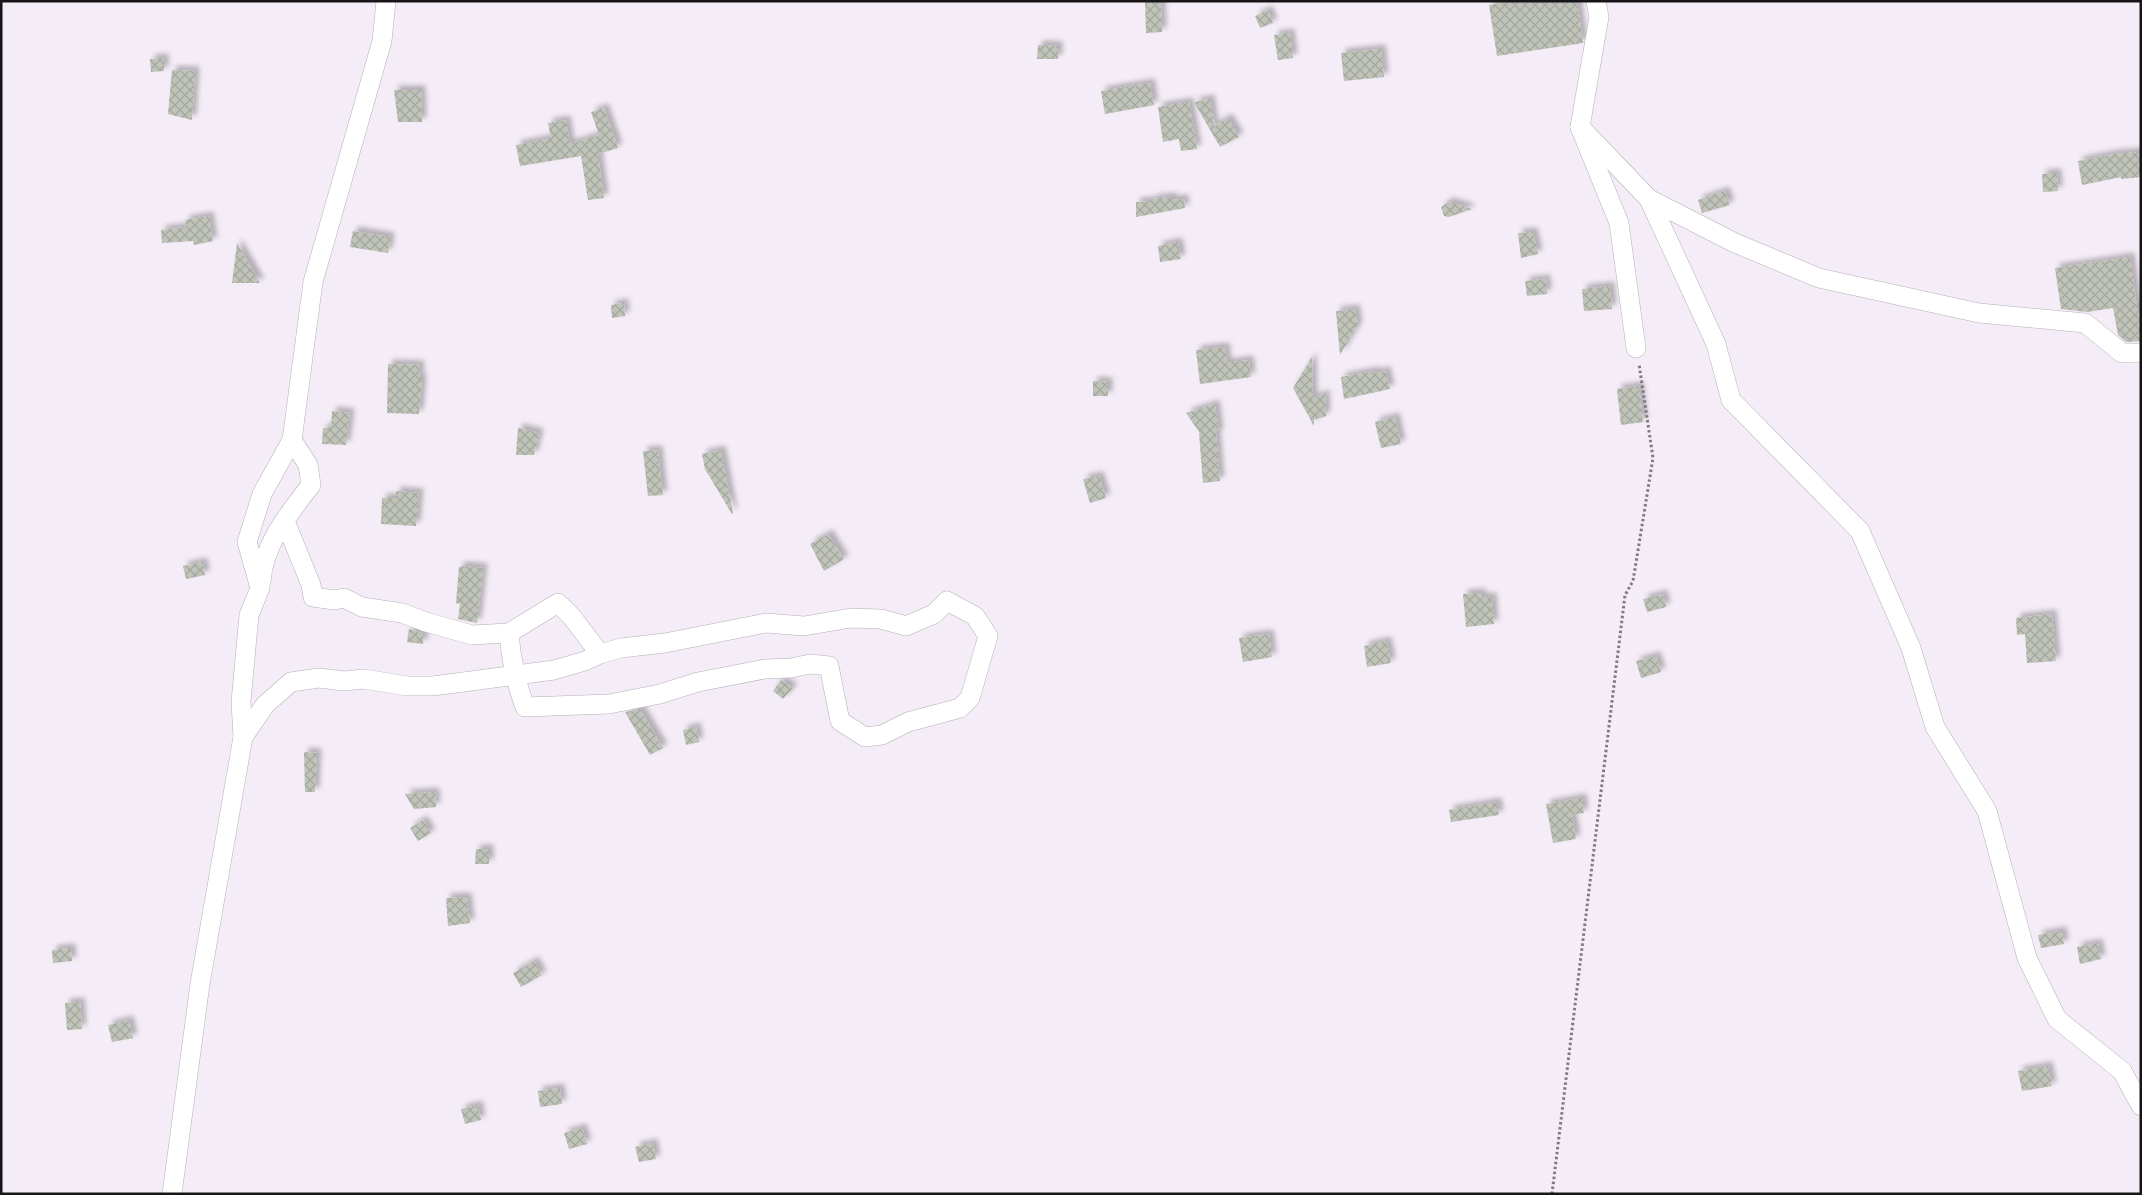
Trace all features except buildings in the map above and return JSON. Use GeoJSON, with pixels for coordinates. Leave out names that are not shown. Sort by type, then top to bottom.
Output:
{"type":"FeatureCollection","features":[{"type":"Feature","properties":{"kind":"street"},"geometry":{"type":"LineString","coordinates":[[260,588],[247,542],[262,494],[292,440],[313,282],[382,41],[386,1]]}},
{"type":"Feature","properties":{"kind":"street"},"geometry":{"type":"LineString","coordinates":[[1596,1],[1599,16],[1580,127],[1619,223],[1636,348]]}},
{"type":"Feature","properties":{"kind":"street"},"geometry":{"type":"LineString","coordinates":[[1580,127],[1649,198],[1735,243],[1819,278],[1979,313],[2084,323],[2122,353],[2141,353]]}},
{"type":"Feature","properties":{"kind":"street"},"geometry":{"type":"LineString","coordinates":[[1649,198],[1716,344],[1731,400],[1860,531],[1910,648],[1935,727],[1987,811],[2027,958],[2057,1019],[2122,1071],[2141,1106]]}},
{"type":"Feature","properties":{"kind":"street"},"geometry":{"type":"LineString","coordinates":[[172,1194],[200,984],[243,737],[241,702],[248,615],[260,588],[262,565],[285,521],[311,485],[308,465],[292,440]]}},
{"type":"Feature","properties":{"kind":"street"},"geometry":{"type":"LineString","coordinates":[[285,521],[311,585],[313,597],[334,600],[344,598],[362,607],[402,613],[472,635],[509,633],[558,603],[572,617],[600,654]]}},
{"type":"Feature","properties":{"kind":"street"},"geometry":{"type":"LineString","coordinates":[[243,737],[265,705],[291,682],[319,678],[344,681],[364,679],[407,686],[433,686],[482,680],[516,674],[554,670],[621,648],[665,643],[766,623],[804,626],[851,618],[881,619],[906,626],[934,614],[947,601],[975,616],[988,636],[970,698],[960,708],[908,722],[882,735],[865,737],[840,720],[829,666],[810,664],[791,668],[765,669],[698,682],[660,694],[610,704],[525,707],[517,686],[516,674],[510,653],[509,633]]}},
{"type":"Feature","properties":{"kind":"path"},"geometry":{"type":"LineString","coordinates":[[1552,1194],[1624,595],[1632,581],[1653,458],[1636,348]]}}]}
